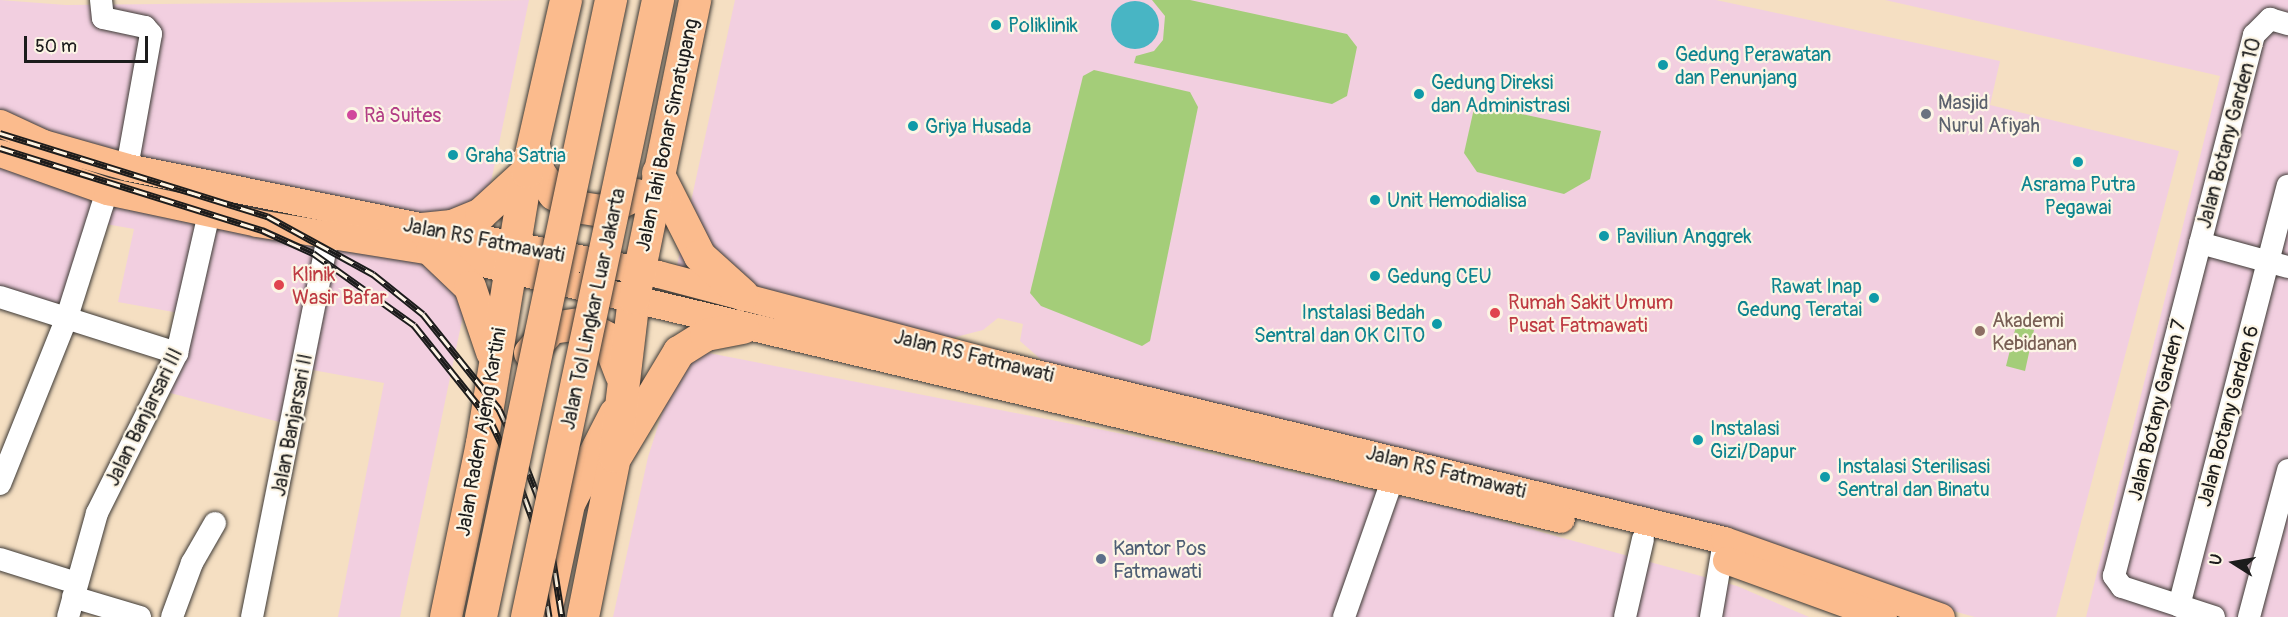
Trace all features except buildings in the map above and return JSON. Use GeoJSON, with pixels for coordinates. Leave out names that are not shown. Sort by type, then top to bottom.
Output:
{"type":"FeatureCollection","features":[{"type":"Feature","properties":{"kind":"highway"},"geometry":{"type":"LineString","coordinates":[[513,258],[531,158],[566,0]]}},
{"type":"Feature","properties":{"kind":"highway"},"geometry":{"type":"LineString","coordinates":[[481,617],[611,0]]}},
{"type":"Feature","properties":{"kind":"highway","name":"Jalan Tol Lingkar Luar Jakarta"},"geometry":{"type":"LineString","coordinates":[[527,617],[658,0]]}},
{"type":"Feature","properties":{"kind":"highway","name":"Jalan Tahi Bonar Simatupang"},"geometry":{"type":"LineString","coordinates":[[636,284],[658,168],[695,0]]}},
{"type":"Feature","properties":{"kind":"highway"},"geometry":{"type":"LineString","coordinates":[[531,158],[554,194],[576,207],[602,211],[628,204],[648,187],[658,168]]}},
{"type":"Feature","properties":{"kind":"highway"},"geometry":{"type":"LineString","coordinates":[[491,383],[492,349],[483,315],[470,287],[427,240],[452,226],[482,214],[531,158]]}},
{"type":"Feature","properties":{"kind":"highway"},"geometry":{"type":"LineString","coordinates":[[658,168],[700,256],[743,295]]}},
{"type":"Feature","properties":{"kind":"highway","name":"Jalan Raden Ajeng Kartini"},"geometry":{"type":"LineString","coordinates":[[447,617],[513,258]]}},
{"type":"Feature","properties":{"kind":"highway"},"geometry":{"type":"LineString","coordinates":[[583,617],[615,457],[621,390],[636,284]]}},
{"type":"Feature","properties":{"kind":"highway"},"geometry":{"type":"LineString","coordinates":[[447,617],[532,348],[558,325],[588,325],[610,343],[621,390],[573,493],[545,617]]}},
{"type":"Feature","properties":{"kind":"highway"},"geometry":{"type":"LineString","coordinates":[[615,457],[679,352],[706,335],[743,328]]}},
{"type":"Feature","properties":{"kind":"highway"},"geometry":{"type":"LineString","coordinates":[[569,617],[590,576]]}},
{"type":"Feature","properties":{"kind":"main road","name":"Jalan RS Fatmawati"},"geometry":{"type":"LineString","coordinates":[[0,123],[43,143],[127,167],[427,240],[636,284],[743,295],[1180,418],[1392,481],[1643,539],[1722,549],[1883,617]]}},
{"type":"Feature","properties":{"kind":"main road","name":"Jalan RS Fatmawati"},"geometry":{"type":"LineString","coordinates":[[0,153],[107,191],[209,213],[328,232],[427,240]]}},
{"type":"Feature","properties":{"kind":"main road","name":"Jalan RS Fatmawati"},"geometry":{"type":"LineString","coordinates":[[636,284],[743,328],[1180,418],[1722,549],[1941,617]]}},
{"type":"Feature","properties":{"kind":"street"},"geometry":{"type":"LineString","coordinates":[[101,0],[103,18],[146,28],[151,34],[127,167]]}},
{"type":"Feature","properties":{"kind":"street","name":"Jalan Botany Garden 10"},"geometry":{"type":"LineString","coordinates":[[2200,243],[2261,24],[2270,19],[2288,24]]}},
{"type":"Feature","properties":{"kind":"street","name":"Jalan Botany Garden 6"},"geometry":{"type":"LineString","coordinates":[[2179,606],[2278,264],[2288,186]]}},
{"type":"Feature","properties":{"kind":"street"},"geometry":{"type":"LineString","coordinates":[[0,484],[67,317],[107,191]]}},
{"type":"Feature","properties":{"kind":"street","name":"Jalan Banjarsari III"},"geometry":{"type":"LineString","coordinates":[[72,599],[97,513],[177,353],[209,213]]}},
{"type":"Feature","properties":{"kind":"street","name":"Jalan Banjarsari II"},"geometry":{"type":"LineString","coordinates":[[252,617],[328,232]]}},
{"type":"Feature","properties":{"kind":"street"},"geometry":{"type":"LineString","coordinates":[[2200,243],[2278,264]]}},
{"type":"Feature","properties":{"kind":"street","name":"Jalan Botany Garden 7"},"geometry":{"type":"LineString","coordinates":[[2179,606],[2121,587],[2114,576],[2200,243]]}},
{"type":"Feature","properties":{"kind":"street"},"geometry":{"type":"LineString","coordinates":[[0,297],[177,353]]}},
{"type":"Feature","properties":{"kind":"street"},"geometry":{"type":"LineString","coordinates":[[2249,617],[2288,470]]}},
{"type":"Feature","properties":{"kind":"street"},"geometry":{"type":"LineString","coordinates":[[1344,617],[1392,481]]}},
{"type":"Feature","properties":{"kind":"street"},"geometry":{"type":"LineString","coordinates":[[172,617],[192,563],[215,523]]}},
{"type":"Feature","properties":{"kind":"street"},"geometry":{"type":"LineString","coordinates":[[1625,617],[1643,539]]}},
{"type":"Feature","properties":{"kind":"street"},"geometry":{"type":"LineString","coordinates":[[1710,617],[1722,549]]}},
{"type":"Feature","properties":{"kind":"street"},"geometry":{"type":"LineString","coordinates":[[0,559],[72,599],[140,617]]}},
{"type":"Feature","properties":{"kind":"street"},"geometry":{"type":"LineString","coordinates":[[2179,606],[2214,617]]}},
{"type":"Feature","properties":{"kind":"shaded area"},"geometry":{"type":"Polygon","coordinates":[[[0,0],[66,5],[529,0],[400,617],[338,617],[384,383],[296,367],[283,423],[163,391],[179,313],[118,302],[134,229],[89,221],[70,305],[0,293],[0,0]]]}},
{"type":"Feature","properties":{"kind":"shaded area","name":"Rumah Sakit Umum Pusat Fatmawati"},"geometry":{"type":"Polygon","coordinates":[[[735,0],[1716,0],[2000,61],[1990,105],[2179,151],[2056,617],[1975,617],[1045,363],[1020,341],[1023,324],[998,318],[983,330],[948,339],[676,270],[735,0]]]}},
{"type":"Feature","properties":{"kind":"shaded area"},"geometry":{"type":"Polygon","coordinates":[[[1885,0],[2288,0],[2288,617],[2086,617],[2220,76],[1885,0]]]}},
{"type":"Feature","properties":{"kind":"shaded area"},"geometry":{"type":"Polygon","coordinates":[[[683,348],[1128,435],[1469,512],[1737,586],[1809,617],[613,617],[648,457],[683,348]]]}},
{"type":"Feature","properties":{"kind":"green space"},"geometry":{"type":"Polygon","coordinates":[[[1152,0],[1190,0],[1347,34],[1357,47],[1347,96],[1332,104],[1134,63],[1136,56],[1154,51],[1163,40],[1165,16],[1152,0]]]}},
{"type":"Feature","properties":{"kind":"green space"},"geometry":{"type":"Polygon","coordinates":[[[1094,70],[1190,92],[1198,107],[1150,341],[1142,346],[1041,306],[1030,293],[1083,76],[1094,70]]]}},
{"type":"Feature","properties":{"kind":"green space"},"geometry":{"type":"Polygon","coordinates":[[[1475,104],[1601,131],[1590,179],[1564,194],[1477,172],[1464,153],[1475,104]]]}},
{"type":"Feature","properties":{"kind":"green space"},"geometry":{"type":"Polygon","coordinates":[[[2016,326],[2034,330],[2025,371],[2006,366],[2016,326]]]}},
{"type":"Feature","properties":{"kind":"water"},"geometry":{"type":"Polygon","coordinates":[[[1135,1],[1152,8],[1159,25],[1152,42],[1135,49],[1118,42],[1111,25],[1118,8],[1135,1]]]}},
{"type":"Feature","properties":{"kind":"railway"},"geometry":{"type":"LineString","coordinates":[[0,133],[267,216],[373,274],[423,314],[499,409],[524,461],[546,517],[562,617]]}},
{"type":"Feature","properties":{"kind":"railway"},"geometry":{"type":"LineString","coordinates":[[0,148],[262,230],[313,253],[414,325],[490,420],[515,472],[534,523],[549,617]]}},
{"type":"Feature","properties":{"kind":"place","name":"Poliklinik"},"geometry":{"type":"Point","coordinates":[996,25]}},
{"type":"Feature","properties":{"kind":"place","name":"Gedung Perawatan dan Penunjang"},"geometry":{"type":"Point","coordinates":[1663,65]}},
{"type":"Feature","properties":{"kind":"place","name":"Gedung Direksi dan Administrasi"},"geometry":{"type":"Point","coordinates":[1419,94]}},
{"type":"Feature","properties":{"kind":"place","name":"Masjid Nurul Afiyah"},"geometry":{"type":"Point","coordinates":[1926,114]}},
{"type":"Feature","properties":{"kind":"place","name":"Rà Suites"},"geometry":{"type":"Point","coordinates":[352,115]}},
{"type":"Feature","properties":{"kind":"place","name":"Griya Husada"},"geometry":{"type":"Point","coordinates":[913,126]}},
{"type":"Feature","properties":{"kind":"place","name":"Graha Satria"},"geometry":{"type":"Point","coordinates":[453,155]}},
{"type":"Feature","properties":{"kind":"place","name":"Asrama Putra Pegawai"},"geometry":{"type":"Point","coordinates":[2078,162]}},
{"type":"Feature","properties":{"kind":"place","name":"Unit Hemodialisa"},"geometry":{"type":"Point","coordinates":[1375,200]}},
{"type":"Feature","properties":{"kind":"place","name":"Paviliun Anggrek"},"geometry":{"type":"Point","coordinates":[1604,236]}},
{"type":"Feature","properties":{"kind":"place","name":"Gedung CEU"},"geometry":{"type":"Point","coordinates":[1375,276]}},
{"type":"Feature","properties":{"kind":"place","name":"Klinik Wasir Bafar"},"geometry":{"type":"Point","coordinates":[279,285]}},
{"type":"Feature","properties":{"kind":"place","name":"Rawat Inap Gedung Teratai"},"geometry":{"type":"Point","coordinates":[1874,298]}},
{"type":"Feature","properties":{"kind":"place","name":"Rumah Sakit Umum Pusat Fatmawati"},"geometry":{"type":"Point","coordinates":[1495,313]}},
{"type":"Feature","properties":{"kind":"place","name":"Instalasi Bedah Sentral dan OK CITO"},"geometry":{"type":"Point","coordinates":[1437,324]}},
{"type":"Feature","properties":{"kind":"place","name":"Akademi Kebidanan"},"geometry":{"type":"Point","coordinates":[1980,331]}},
{"type":"Feature","properties":{"kind":"place","name":"Instalasi Gizi/Dapur"},"geometry":{"type":"Point","coordinates":[1698,440]}},
{"type":"Feature","properties":{"kind":"place","name":"Instalasi Sterilisasi Sentral dan Binatu"},"geometry":{"type":"Point","coordinates":[1825,477]}},
{"type":"Feature","properties":{"kind":"place","name":"Kantor Pos Fatmawati"},"geometry":{"type":"Point","coordinates":[1101,559]}}]}
